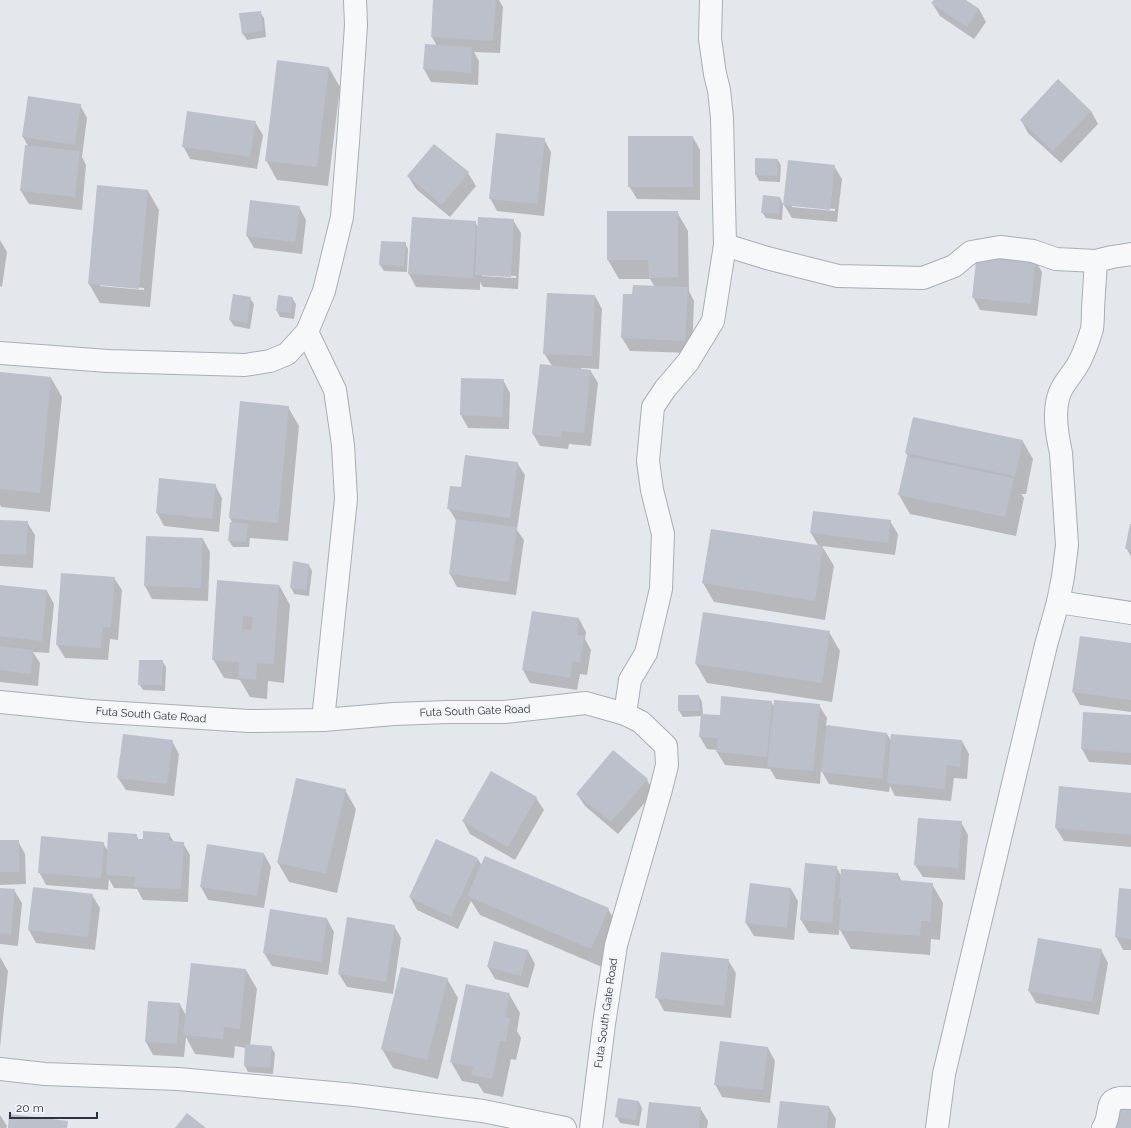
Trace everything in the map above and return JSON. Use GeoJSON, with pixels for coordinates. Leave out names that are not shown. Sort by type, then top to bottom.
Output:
{"type":"FeatureCollection","features":[{"type":"Feature","properties":{"kind":"street"},"geometry":{"type":"LineString","coordinates":[[0,353],[108,360],[245,365],[270,361],[287,354],[307,332],[324,291],[342,217],[356,25],[355,0]]}},
{"type":"Feature","properties":{"kind":"street"},"geometry":{"type":"LineString","coordinates":[[625,714],[630,680],[646,653],[661,588],[663,534],[652,490],[648,461],[652,407],[688,362],[712,321],[726,245],[722,118],[719,90],[710,39],[711,0]]}},
{"type":"Feature","properties":{"kind":"street"},"geometry":{"type":"LineString","coordinates":[[726,245],[767,258],[838,276],[923,278],[954,266],[972,252],[1000,247],[1033,251],[1056,259],[1096,262],[1112,257],[1131,254]]}},
{"type":"Feature","properties":{"kind":"street"},"geometry":{"type":"LineString","coordinates":[[937,1128],[944,1074],[1063,577],[1067,545],[1061,453],[1058,440],[1057,408],[1059,395],[1084,352],[1092,328],[1096,262]]}},
{"type":"Feature","properties":{"kind":"street"},"geometry":{"type":"LineString","coordinates":[[307,332],[335,390],[343,444],[346,499],[323,720]]}},
{"type":"Feature","properties":{"kind":"street"},"geometry":{"type":"LineString","coordinates":[[1058,602],[1131,613]]}},
{"type":"Feature","properties":{"kind":"street","name":"Futa South Gate Road"},"geometry":{"type":"LineString","coordinates":[[0,702],[90,711],[249,721],[323,720],[394,714],[448,712],[504,712],[586,703],[625,714],[641,722],[666,746],[667,765],[616,944],[591,1128]]}},
{"type":"Feature","properties":{"kind":"street"},"geometry":{"type":"LineString","coordinates":[[0,1069],[45,1074],[178,1079],[355,1095],[483,1111],[565,1128]]}},
{"type":"Feature","properties":{"kind":"street"},"geometry":{"type":"LineString","coordinates":[[1103,1128],[1106,1123],[1109,1106],[1113,1100],[1121,1097],[1131,1098]]}},
{"type":"Feature","properties":{"kind":"building"},"geometry":{"type":"Polygon","coordinates":[[[433,0],[496,0],[493,41],[431,37],[433,0]]]}},
{"type":"Feature","properties":{"kind":"building"},"geometry":{"type":"Polygon","coordinates":[[[934,0],[966,0],[979,9],[967,27],[931,3],[934,0]]]}},
{"type":"Feature","properties":{"kind":"building"},"geometry":{"type":"Polygon","coordinates":[[[261,11],[263,31],[242,34],[239,13],[261,11]]]}},
{"type":"Feature","properties":{"kind":"building"},"geometry":{"type":"Polygon","coordinates":[[[425,44],[472,47],[471,73],[423,69],[425,44]]]}},
{"type":"Feature","properties":{"kind":"building"},"geometry":{"type":"Polygon","coordinates":[[[277,60],[329,67],[317,167],[265,161],[277,60]]]}},
{"type":"Feature","properties":{"kind":"building"},"geometry":{"type":"Polygon","coordinates":[[[1058,79],[1091,111],[1053,151],[1020,120],[1058,79]]]}},
{"type":"Feature","properties":{"kind":"building"},"geometry":{"type":"Polygon","coordinates":[[[28,96],[81,104],[75,145],[22,137],[28,96]]]}},
{"type":"Feature","properties":{"kind":"building"},"geometry":{"type":"Polygon","coordinates":[[[187,111],[256,121],[250,157],[182,147],[187,111]]]}},
{"type":"Feature","properties":{"kind":"building"},"geometry":{"type":"Polygon","coordinates":[[[496,133],[545,138],[537,204],[489,199],[496,133]]]}},
{"type":"Feature","properties":{"kind":"building"},"geometry":{"type":"Polygon","coordinates":[[[628,136],[693,136],[693,187],[628,187],[628,136]]]}},
{"type":"Feature","properties":{"kind":"building"},"geometry":{"type":"Polygon","coordinates":[[[434,144],[469,172],[442,205],[407,176],[434,144]]]}},
{"type":"Feature","properties":{"kind":"building"},"geometry":{"type":"Polygon","coordinates":[[[25,145],[80,151],[75,197],[20,191],[25,145]]]}},
{"type":"Feature","properties":{"kind":"building"},"geometry":{"type":"Polygon","coordinates":[[[755,158],[778,159],[777,176],[755,175],[755,158]]]}},
{"type":"Feature","properties":{"kind":"building"},"geometry":{"type":"Polygon","coordinates":[[[788,160],[835,165],[830,210],[783,205],[788,160]]]}},
{"type":"Feature","properties":{"kind":"building"},"geometry":{"type":"Polygon","coordinates":[[[97,185],[148,190],[139,289],[88,284],[97,185]]]}},
{"type":"Feature","properties":{"kind":"building"},"geometry":{"type":"Polygon","coordinates":[[[763,195],[780,197],[779,214],[761,213],[763,195]]]}},
{"type":"Feature","properties":{"kind":"building"},"geometry":{"type":"Polygon","coordinates":[[[250,200],[300,206],[295,242],[246,236],[250,200]]]}},
{"type":"Feature","properties":{"kind":"building"},"geometry":{"type":"Polygon","coordinates":[[[607,211],[678,211],[678,277],[649,278],[648,260],[607,260],[607,211]]]}},
{"type":"Feature","properties":{"kind":"building"},"geometry":{"type":"Polygon","coordinates":[[[412,217],[476,221],[473,278],[408,274],[412,217]]]}},
{"type":"Feature","properties":{"kind":"building"},"geometry":{"type":"Polygon","coordinates":[[[478,217],[514,219],[511,277],[475,275],[478,217]]]}},
{"type":"Feature","properties":{"kind":"building"},"geometry":{"type":"Polygon","coordinates":[[[381,241],[406,242],[404,266],[379,265],[381,241]]]}},
{"type":"Feature","properties":{"kind":"building"},"geometry":{"type":"Polygon","coordinates":[[[977,252],[1036,259],[1031,304],[972,298],[977,252]]]}},
{"type":"Feature","properties":{"kind":"building"},"geometry":{"type":"Polygon","coordinates":[[[633,285],[688,287],[685,341],[621,338],[623,294],[632,294],[633,285]]]}},
{"type":"Feature","properties":{"kind":"building"},"geometry":{"type":"Polygon","coordinates":[[[547,293],[595,295],[592,356],[543,354],[547,293]]]}},
{"type":"Feature","properties":{"kind":"building"},"geometry":{"type":"Polygon","coordinates":[[[233,294],[251,297],[247,323],[229,320],[233,294]]]}},
{"type":"Feature","properties":{"kind":"building"},"geometry":{"type":"Polygon","coordinates":[[[278,295],[293,297],[291,313],[276,311],[278,295]]]}},
{"type":"Feature","properties":{"kind":"building"},"geometry":{"type":"Polygon","coordinates":[[[540,364],[591,370],[584,433],[562,431],[561,437],[532,434],[540,364]]]}},
{"type":"Feature","properties":{"kind":"building"},"geometry":{"type":"Polygon","coordinates":[[[0,372],[51,377],[40,493],[0,489],[0,372]]]}},
{"type":"Feature","properties":{"kind":"building"},"geometry":{"type":"Polygon","coordinates":[[[461,378],[504,379],[502,417],[460,415],[461,378]]]}},
{"type":"Feature","properties":{"kind":"building"},"geometry":{"type":"Polygon","coordinates":[[[240,401],[289,406],[278,523],[229,518],[240,401]]]}},
{"type":"Feature","properties":{"kind":"building"},"geometry":{"type":"Polygon","coordinates":[[[913,417],[1023,440],[1015,476],[905,453],[913,417]]]}},
{"type":"Feature","properties":{"kind":"building"},"geometry":{"type":"Polygon","coordinates":[[[465,455],[518,462],[510,518],[447,509],[450,486],[461,487],[465,455]]]}},
{"type":"Feature","properties":{"kind":"building"},"geometry":{"type":"Polygon","coordinates":[[[907,456],[1014,478],[1005,517],[898,495],[907,456]]]}},
{"type":"Feature","properties":{"kind":"building"},"geometry":{"type":"Polygon","coordinates":[[[159,478],[216,484],[212,519],[156,513],[159,478]]]}},
{"type":"Feature","properties":{"kind":"building"},"geometry":{"type":"Polygon","coordinates":[[[813,511],[891,520],[888,543],[810,533],[813,511]]]}},
{"type":"Feature","properties":{"kind":"building"},"geometry":{"type":"Polygon","coordinates":[[[456,519],[517,527],[509,582],[449,574],[456,519]]]}},
{"type":"Feature","properties":{"kind":"building"},"geometry":{"type":"Polygon","coordinates":[[[0,520],[28,521],[26,555],[0,554],[0,520]]]}},
{"type":"Feature","properties":{"kind":"building"},"geometry":{"type":"Polygon","coordinates":[[[230,522],[248,524],[246,542],[228,541],[230,522]]]}},
{"type":"Feature","properties":{"kind":"building"},"geometry":{"type":"Polygon","coordinates":[[[1131,524],[1131,550],[1125,549],[1131,524]]]}},
{"type":"Feature","properties":{"kind":"building"},"geometry":{"type":"Polygon","coordinates":[[[711,529],[823,546],[815,601],[702,583],[711,529]]]}},
{"type":"Feature","properties":{"kind":"building"},"geometry":{"type":"Polygon","coordinates":[[[146,536],[203,538],[201,588],[144,586],[146,536]]]}},
{"type":"Feature","properties":{"kind":"building"},"geometry":{"type":"Polygon","coordinates":[[[293,561],[309,564],[306,590],[290,588],[293,561]]]}},
{"type":"Feature","properties":{"kind":"building"},"geometry":{"type":"Polygon","coordinates":[[[61,573],[115,577],[111,627],[103,627],[101,648],[56,645],[61,573]]]}},
{"type":"Feature","properties":{"kind":"building"},"geometry":{"type":"Polygon","coordinates":[[[217,580],[279,585],[274,664],[257,663],[256,680],[238,678],[239,662],[212,660],[217,580]],[[243,616],[242,629],[251,630],[253,617],[243,616]]]}},
{"type":"Feature","properties":{"kind":"building"},"geometry":{"type":"Polygon","coordinates":[[[0,585],[47,590],[42,641],[0,636],[0,585]]]}},
{"type":"Feature","properties":{"kind":"building"},"geometry":{"type":"Polygon","coordinates":[[[532,611],[579,618],[577,635],[584,636],[580,663],[573,661],[570,678],[522,670],[532,611]]]}},
{"type":"Feature","properties":{"kind":"building"},"geometry":{"type":"Polygon","coordinates":[[[703,612],[830,631],[822,683],[695,664],[703,612]]]}},
{"type":"Feature","properties":{"kind":"building"},"geometry":{"type":"Polygon","coordinates":[[[1080,636],[1131,643],[1131,700],[1072,692],[1080,636]]]}},
{"type":"Feature","properties":{"kind":"building"},"geometry":{"type":"Polygon","coordinates":[[[0,646],[33,650],[31,674],[0,670],[0,646]]]}},
{"type":"Feature","properties":{"kind":"building"},"geometry":{"type":"Polygon","coordinates":[[[139,660],[163,660],[162,685],[138,685],[139,660]]]}},
{"type":"Feature","properties":{"kind":"building"},"geometry":{"type":"Polygon","coordinates":[[[678,695],[699,695],[700,711],[678,711],[678,695]]]}},
{"type":"Feature","properties":{"kind":"building"},"geometry":{"type":"Polygon","coordinates":[[[721,696],[772,701],[767,757],[716,752],[718,738],[699,737],[701,714],[720,715],[721,696]]]}},
{"type":"Feature","properties":{"kind":"building"},"geometry":{"type":"Polygon","coordinates":[[[774,700],[820,704],[813,771],[767,767],[774,700]]]}},
{"type":"Feature","properties":{"kind":"building"},"geometry":{"type":"Polygon","coordinates":[[[1083,712],[1131,715],[1131,753],[1081,749],[1083,712]]]}},
{"type":"Feature","properties":{"kind":"building"},"geometry":{"type":"Polygon","coordinates":[[[827,725],[887,733],[882,779],[821,772],[827,725]]]}},
{"type":"Feature","properties":{"kind":"building"},"geometry":{"type":"Polygon","coordinates":[[[123,734],[173,740],[167,784],[117,778],[123,734]]]}},
{"type":"Feature","properties":{"kind":"building"},"geometry":{"type":"Polygon","coordinates":[[[891,734],[962,740],[960,767],[947,765],[945,789],[887,783],[891,734]]]}},
{"type":"Feature","properties":{"kind":"building"},"geometry":{"type":"Polygon","coordinates":[[[613,750],[648,779],[611,822],[576,794],[613,750]]]}},
{"type":"Feature","properties":{"kind":"building"},"geometry":{"type":"Polygon","coordinates":[[[491,771],[537,797],[508,847],[462,821],[491,771]]]}},
{"type":"Feature","properties":{"kind":"building"},"geometry":{"type":"Polygon","coordinates":[[[296,778],[346,789],[326,874],[277,863],[296,778]]]}},
{"type":"Feature","properties":{"kind":"building"},"geometry":{"type":"Polygon","coordinates":[[[1059,786],[1131,793],[1131,835],[1055,828],[1059,786]]]}},
{"type":"Feature","properties":{"kind":"building"},"geometry":{"type":"Polygon","coordinates":[[[918,818],[962,821],[958,868],[914,865],[918,818]]]}},
{"type":"Feature","properties":{"kind":"building"},"geometry":{"type":"Polygon","coordinates":[[[143,831],[170,833],[169,841],[184,842],[181,889],[134,887],[135,877],[106,875],[108,832],[137,834],[137,839],[143,839],[143,831]]]}},
{"type":"Feature","properties":{"kind":"building"},"geometry":{"type":"Polygon","coordinates":[[[41,836],[104,842],[101,878],[38,873],[41,836]]]}},
{"type":"Feature","properties":{"kind":"building"},"geometry":{"type":"Polygon","coordinates":[[[436,839],[478,858],[451,917],[409,897],[436,839]]]}},
{"type":"Feature","properties":{"kind":"building"},"geometry":{"type":"Polygon","coordinates":[[[0,840],[19,840],[19,872],[0,872],[0,840]]]}},
{"type":"Feature","properties":{"kind":"building"},"geometry":{"type":"Polygon","coordinates":[[[207,844],[264,853],[257,896],[200,887],[207,844]]]}},
{"type":"Feature","properties":{"kind":"building"},"geometry":{"type":"Polygon","coordinates":[[[485,856],[609,908],[591,949],[467,896],[485,856]]]}},
{"type":"Feature","properties":{"kind":"building"},"geometry":{"type":"Polygon","coordinates":[[[805,863],[837,866],[832,923],[800,920],[805,863]]]}},
{"type":"Feature","properties":{"kind":"building"},"geometry":{"type":"Polygon","coordinates":[[[841,869],[898,873],[898,880],[933,883],[930,921],[921,921],[920,936],[839,930],[841,869]]]}},
{"type":"Feature","properties":{"kind":"building"},"geometry":{"type":"Polygon","coordinates":[[[750,883],[791,888],[787,928],[745,923],[750,883]]]}},
{"type":"Feature","properties":{"kind":"building"},"geometry":{"type":"Polygon","coordinates":[[[33,887],[93,894],[88,937],[28,930],[33,887]]]}},
{"type":"Feature","properties":{"kind":"building"},"geometry":{"type":"Polygon","coordinates":[[[0,888],[15,889],[11,934],[0,933],[0,888]]]}},
{"type":"Feature","properties":{"kind":"building"},"geometry":{"type":"Polygon","coordinates":[[[1119,888],[1131,889],[1131,939],[1115,937],[1119,888]]]}},
{"type":"Feature","properties":{"kind":"building"},"geometry":{"type":"Polygon","coordinates":[[[270,909],[327,918],[321,962],[263,953],[270,909]]]}},
{"type":"Feature","properties":{"kind":"building"},"geometry":{"type":"Polygon","coordinates":[[[347,917],[395,925],[386,982],[338,974],[347,917]]]}},
{"type":"Feature","properties":{"kind":"building"},"geometry":{"type":"Polygon","coordinates":[[[1038,938],[1102,949],[1092,1002],[1028,991],[1038,938]]]}},
{"type":"Feature","properties":{"kind":"building"},"geometry":{"type":"Polygon","coordinates":[[[494,941],[528,950],[521,976],[487,967],[494,941]]]}},
{"type":"Feature","properties":{"kind":"building"},"geometry":{"type":"Polygon","coordinates":[[[661,952],[729,959],[724,1006],[655,998],[661,952]]]}},
{"type":"Feature","properties":{"kind":"building"},"geometry":{"type":"Polygon","coordinates":[[[191,963],[246,969],[240,1029],[224,1027],[223,1039],[183,1035],[191,963]]]}},
{"type":"Feature","properties":{"kind":"building"},"geometry":{"type":"Polygon","coordinates":[[[401,967],[448,978],[427,1060],[381,1049],[401,967]]]}},
{"type":"Feature","properties":{"kind":"building"},"geometry":{"type":"Polygon","coordinates":[[[466,984],[510,993],[505,1017],[510,1018],[506,1041],[500,1041],[492,1079],[471,1075],[473,1067],[450,1062],[466,984]]]}},
{"type":"Feature","properties":{"kind":"building"},"geometry":{"type":"Polygon","coordinates":[[[148,1001],[180,1003],[177,1044],[145,1042],[148,1001]]]}},
{"type":"Feature","properties":{"kind":"building"},"geometry":{"type":"Polygon","coordinates":[[[720,1041],[768,1047],[763,1090],[714,1085],[720,1041]]]}},
{"type":"Feature","properties":{"kind":"building"},"geometry":{"type":"Polygon","coordinates":[[[245,1044],[272,1046],[270,1068],[244,1066],[245,1044]]]}},
{"type":"Feature","properties":{"kind":"building"},"geometry":{"type":"Polygon","coordinates":[[[618,1098],[639,1101],[636,1120],[615,1117],[618,1098]]]}},
{"type":"Feature","properties":{"kind":"building"},"geometry":{"type":"Polygon","coordinates":[[[780,1101],[829,1106],[827,1128],[777,1128],[780,1101]]]}},
{"type":"Feature","properties":{"kind":"building"},"geometry":{"type":"Polygon","coordinates":[[[649,1102],[701,1107],[699,1128],[646,1128],[649,1102]]]}},
{"type":"Feature","properties":{"kind":"building"},"geometry":{"type":"Polygon","coordinates":[[[1113,1104],[1131,1106],[1131,1128],[1110,1128],[1113,1104]]]}},
{"type":"Feature","properties":{"kind":"building"},"geometry":{"type":"Polygon","coordinates":[[[187,1113],[206,1128],[175,1128],[187,1113]]]}},
{"type":"Feature","properties":{"kind":"building"},"geometry":{"type":"Polygon","coordinates":[[[9,1114],[68,1121],[67,1128],[8,1128],[9,1114]]]}}]}
